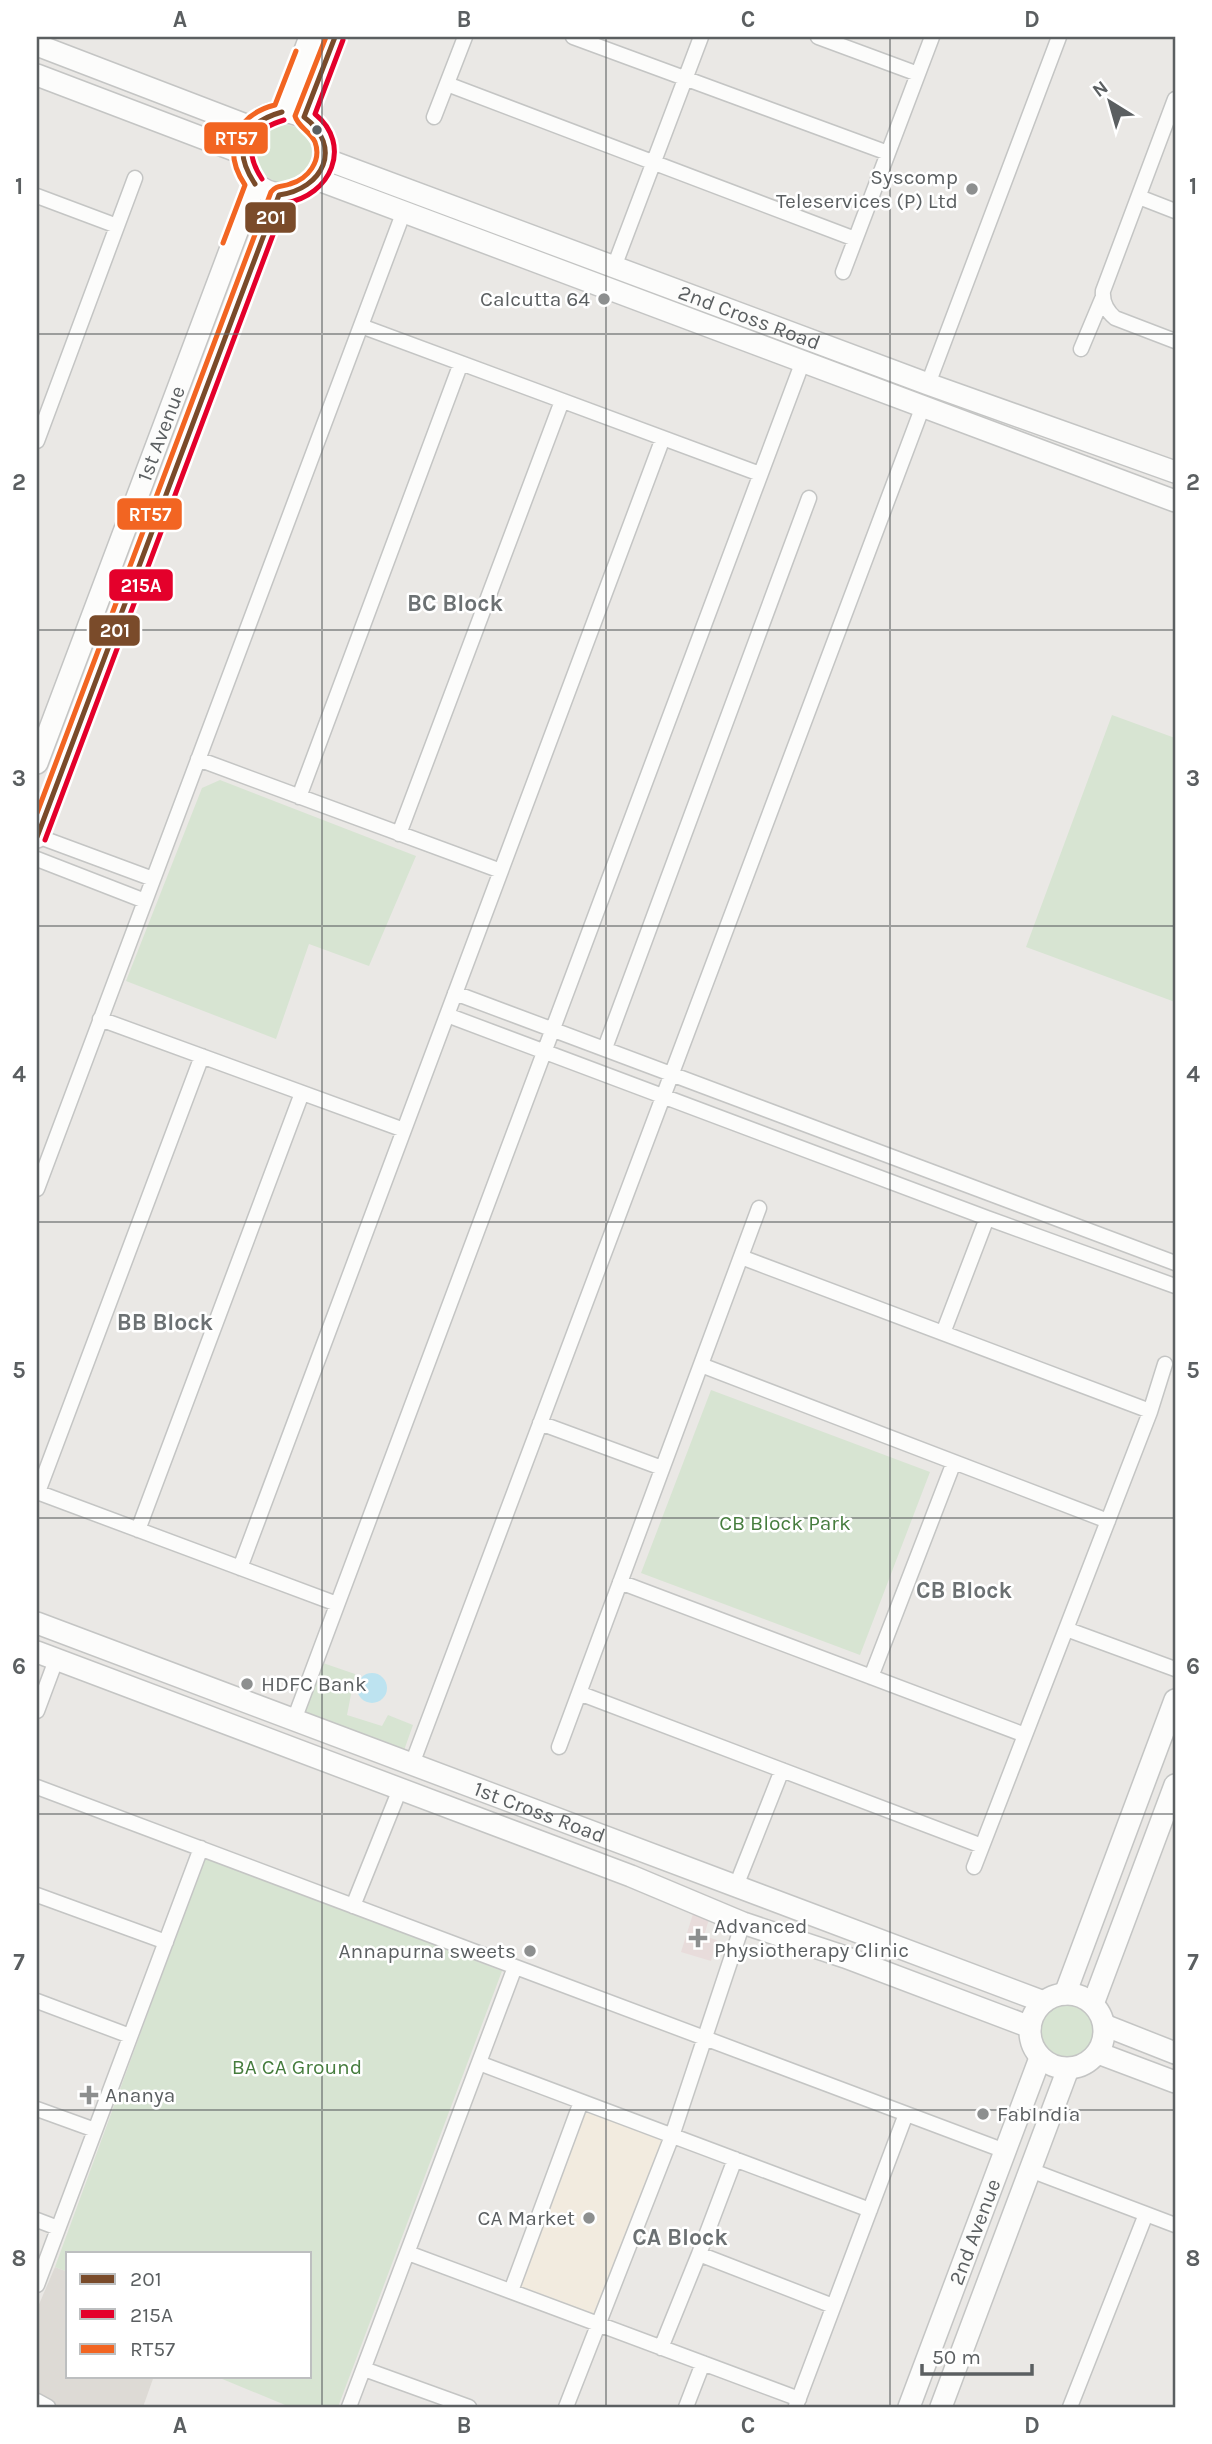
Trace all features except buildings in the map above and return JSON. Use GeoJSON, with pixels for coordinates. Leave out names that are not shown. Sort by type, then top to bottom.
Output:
{"type":"FeatureCollection","features":[{"type":"Feature","properties":{"kind":"street"},"geometry":{"type":"LineString","coordinates":[[282,112],[310,37]]}},
{"type":"Feature","properties":{"kind":"street"},"geometry":{"type":"LineString","coordinates":[[304,117],[335,37]]}},
{"type":"Feature","properties":{"kind":"street"},"geometry":{"type":"LineString","coordinates":[[434,117],[465,37]]}},
{"type":"Feature","properties":{"kind":"street"},"geometry":{"type":"LineString","coordinates":[[573,37],[888,153]]}},
{"type":"Feature","properties":{"kind":"street"},"geometry":{"type":"LineString","coordinates":[[614,267],[701,37]]}},
{"type":"Feature","properties":{"kind":"street"},"geometry":{"type":"LineString","coordinates":[[820,37],[918,74]]}},
{"type":"Feature","properties":{"kind":"street"},"geometry":{"type":"LineString","coordinates":[[843,272],[932,37]]}},
{"type":"Feature","properties":{"kind":"street"},"geometry":{"type":"LineString","coordinates":[[928,384],[1059,37]]}},
{"type":"Feature","properties":{"kind":"street"},"geometry":{"type":"LineString","coordinates":[[37,45],[251,127]]}},
{"type":"Feature","properties":{"kind":"street"},"geometry":{"type":"LineString","coordinates":[[57,53],[41,77],[242,153]]}},
{"type":"Feature","properties":{"kind":"street"},"geometry":{"type":"LineString","coordinates":[[447,84],[855,239]]}},
{"type":"Feature","properties":{"kind":"street"},"geometry":{"type":"LineString","coordinates":[[1082,349],[1175,99]]}},
{"type":"Feature","properties":{"kind":"street"},"geometry":{"type":"LineString","coordinates":[[282,112],[304,117],[316,128],[324,142],[325,159],[316,179],[300,192],[279,195],[255,184],[243,165],[242,153],[251,127],[265,116],[282,112]]}},
{"type":"Feature","properties":{"kind":"street","name":"2nd Cross Road"},"geometry":{"type":"LineString","coordinates":[[325,159],[928,384],[1175,472]]}},
{"type":"Feature","properties":{"kind":"street"},"geometry":{"type":"LineString","coordinates":[[37,441],[135,178]]}},
{"type":"Feature","properties":{"kind":"street","name":"2nd Cross Road"},"geometry":{"type":"LineString","coordinates":[[316,179],[1175,501]]}},
{"type":"Feature","properties":{"kind":"street","name":"1st Avenue"},"geometry":{"type":"LineString","coordinates":[[37,763],[255,184]]}},
{"type":"Feature","properties":{"kind":"street","name":"1st Avenue"},"geometry":{"type":"LineString","coordinates":[[37,836],[279,195]]}},
{"type":"Feature","properties":{"kind":"street"},"geometry":{"type":"LineString","coordinates":[[37,196],[117,226]]}},
{"type":"Feature","properties":{"kind":"street"},"geometry":{"type":"LineString","coordinates":[[1139,197],[1175,211]]}},
{"type":"Feature","properties":{"kind":"street"},"geometry":{"type":"LineString","coordinates":[[449,228],[456,207]]}},
{"type":"Feature","properties":{"kind":"street"},"geometry":{"type":"LineString","coordinates":[[37,1189],[404,211]]}},
{"type":"Feature","properties":{"kind":"street"},"geometry":{"type":"LineString","coordinates":[[1102,299],[1109,313],[1115,318],[1175,341]]}},
{"type":"Feature","properties":{"kind":"street"},"geometry":{"type":"LineString","coordinates":[[361,326],[760,474]]}},
{"type":"Feature","properties":{"kind":"street"},"geometry":{"type":"LineString","coordinates":[[294,1720],[803,361]]}},
{"type":"Feature","properties":{"kind":"street"},"geometry":{"type":"LineString","coordinates":[[861,383],[869,362]]}},
{"type":"Feature","properties":{"kind":"street"},"geometry":{"type":"LineString","coordinates":[[299,797],[461,363]]}},
{"type":"Feature","properties":{"kind":"street"},"geometry":{"type":"LineString","coordinates":[[182,376],[207,385]]}},
{"type":"Feature","properties":{"kind":"street"},"geometry":{"type":"LineString","coordinates":[[399,834],[562,401]]}},
{"type":"Feature","properties":{"kind":"street"},"geometry":{"type":"LineString","coordinates":[[412,1764],[923,406]]}},
{"type":"Feature","properties":{"kind":"street"},"geometry":{"type":"LineString","coordinates":[[240,1568],[663,438]]}},
{"type":"Feature","properties":{"kind":"street"},"geometry":{"type":"LineString","coordinates":[[605,1048],[809,498]]}},
{"type":"Feature","properties":{"kind":"street"},"geometry":{"type":"LineString","coordinates":[[198,760],[501,871]]}},
{"type":"Feature","properties":{"kind":"street"},"geometry":{"type":"LineString","coordinates":[[37,836],[153,879]]}},
{"type":"Feature","properties":{"kind":"street"},"geometry":{"type":"LineString","coordinates":[[37,859],[145,901]]}},
{"type":"Feature","properties":{"kind":"street"},"geometry":{"type":"LineString","coordinates":[[455,993],[1175,1263]]}},
{"type":"Feature","properties":{"kind":"street"},"geometry":{"type":"LineString","coordinates":[[447,1015],[1175,1286]]}},
{"type":"Feature","properties":{"kind":"street"},"geometry":{"type":"LineString","coordinates":[[100,1019],[404,1130]]}},
{"type":"Feature","properties":{"kind":"street"},"geometry":{"type":"LineString","coordinates":[[202,1056],[37,1492],[337,1604]]}},
{"type":"Feature","properties":{"kind":"street"},"geometry":{"type":"LineString","coordinates":[[138,1530],[302,1093]]}},
{"type":"Feature","properties":{"kind":"street"},"geometry":{"type":"LineString","coordinates":[[883,1179],[889,1156]]}},
{"type":"Feature","properties":{"kind":"street"},"geometry":{"type":"LineString","coordinates":[[559,1747],[760,1208]]}},
{"type":"Feature","properties":{"kind":"street"},"geometry":{"type":"LineString","coordinates":[[943,1333],[988,1218]]}},
{"type":"Feature","properties":{"kind":"street"},"geometry":{"type":"LineString","coordinates":[[741,1257],[1150,1411]]}},
{"type":"Feature","properties":{"kind":"street"},"geometry":{"type":"LineString","coordinates":[[974,1867],[1150,1411],[1165,1364]]}},
{"type":"Feature","properties":{"kind":"street"},"geometry":{"type":"LineString","coordinates":[[701,1365],[1108,1521]]}},
{"type":"Feature","properties":{"kind":"street"},"geometry":{"type":"LineString","coordinates":[[540,1423],[663,1468]]}},
{"type":"Feature","properties":{"kind":"street"},"geometry":{"type":"LineString","coordinates":[[871,1677],[954,1462]]}},
{"type":"Feature","properties":{"kind":"street"},"geometry":{"type":"LineString","coordinates":[[620,1582],[1025,1735]]}},
{"type":"Feature","properties":{"kind":"street","name":"1st Cross Road"},"geometry":{"type":"LineString","coordinates":[[37,1623],[1044,2002]]}},
{"type":"Feature","properties":{"kind":"street"},"geometry":{"type":"LineString","coordinates":[[1066,1629],[1175,1669]]}},
{"type":"Feature","properties":{"kind":"street"},"geometry":{"type":"LineString","coordinates":[[37,1710],[46,1656]]}},
{"type":"Feature","properties":{"kind":"street","name":"1st Cross Road"},"geometry":{"type":"LineString","coordinates":[[46,1656],[631,1876],[743,1923],[845,1957],[1030,2027]]}},
{"type":"Feature","properties":{"kind":"street"},"geometry":{"type":"LineString","coordinates":[[198,1713],[206,1687]]}},
{"type":"Feature","properties":{"kind":"street"},"geometry":{"type":"LineString","coordinates":[[579,1693],[982,1846]]}},
{"type":"Feature","properties":{"kind":"street"},"geometry":{"type":"LineString","coordinates":[[1065,1994],[1175,1700]]}},
{"type":"Feature","properties":{"kind":"street"},"geometry":{"type":"LineString","coordinates":[[736,1886],[782,1770]]}},
{"type":"Feature","properties":{"kind":"street"},"geometry":{"type":"LineString","coordinates":[[1093,2004],[1175,1785]]}},
{"type":"Feature","properties":{"kind":"street"},"geometry":{"type":"LineString","coordinates":[[37,1787],[1005,2151]]}},
{"type":"Feature","properties":{"kind":"street"},"geometry":{"type":"LineString","coordinates":[[353,1906],[400,1789]]}},
{"type":"Feature","properties":{"kind":"street"},"geometry":{"type":"LineString","coordinates":[[37,2285],[201,1848]]}},
{"type":"Feature","properties":{"kind":"street"},"geometry":{"type":"LineString","coordinates":[[37,1895],[166,1942]]}},
{"type":"Feature","properties":{"kind":"street"},"geometry":{"type":"LineString","coordinates":[[566,2407],[672,2136],[743,1923]]}},
{"type":"Feature","properties":{"kind":"street"},"geometry":{"type":"LineString","coordinates":[[845,1957],[854,1931]]}},
{"type":"Feature","properties":{"kind":"street"},"geometry":{"type":"LineString","coordinates":[[349,2407],[515,1967]]}},
{"type":"Feature","properties":{"kind":"street"},"geometry":{"type":"LineString","coordinates":[[1065,1994],[1080,1996],[1093,2004],[1104,2025],[1103,2044],[1098,2053],[1085,2064],[1069,2069],[1053,2067],[1040,2058],[1031,2044],[1030,2027],[1037,2009],[1044,2002],[1065,1994]]}},
{"type":"Feature","properties":{"kind":"street"},"geometry":{"type":"LineString","coordinates":[[37,2001],[130,2036]]}},
{"type":"Feature","properties":{"kind":"street"},"geometry":{"type":"LineString","coordinates":[[1104,2025],[1175,2053]]}},
{"type":"Feature","properties":{"kind":"street"},"geometry":{"type":"LineString","coordinates":[[1098,2053],[1175,2082]]}},
{"type":"Feature","properties":{"kind":"street","name":"2nd Avenue"},"geometry":{"type":"LineString","coordinates":[[909,2407],[1040,2058]]}},
{"type":"Feature","properties":{"kind":"street"},"geometry":{"type":"LineString","coordinates":[[479,2063],[870,2210]]}},
{"type":"Feature","properties":{"kind":"street","name":"2nd Avenue"},"geometry":{"type":"LineString","coordinates":[[941,2407],[1069,2069]]}},
{"type":"Feature","properties":{"kind":"street"},"geometry":{"type":"LineString","coordinates":[[511,2291],[581,2102]]}},
{"type":"Feature","properties":{"kind":"street"},"geometry":{"type":"LineString","coordinates":[[37,2109],[95,2130]]}},
{"type":"Feature","properties":{"kind":"street"},"geometry":{"type":"LineString","coordinates":[[408,2253],[703,2363],[797,2403],[906,2114]]}},
{"type":"Feature","properties":{"kind":"street"},"geometry":{"type":"LineString","coordinates":[[661,2348],[735,2159]]}},
{"type":"Feature","properties":{"kind":"street"},"geometry":{"type":"LineString","coordinates":[[1030,2171],[1175,2225]]}},
{"type":"Feature","properties":{"kind":"street"},"geometry":{"type":"LineString","coordinates":[[1070,2407],[1146,2214]]}},
{"type":"Feature","properties":{"kind":"street"},"geometry":{"type":"LineString","coordinates":[[37,2220],[58,2228]]}},
{"type":"Feature","properties":{"kind":"street"},"geometry":{"type":"LineString","coordinates":[[699,2254],[833,2306]]}},
{"type":"Feature","properties":{"kind":"street"},"geometry":{"type":"LineString","coordinates":[[686,2407],[703,2363]]}},
{"type":"Feature","properties":{"kind":"street"},"geometry":{"type":"LineString","coordinates":[[364,2369],[469,2407]]}},
{"type":"Feature","properties":{"kind":"street"},"geometry":{"type":"LineString","coordinates":[[37,2401],[48,2407]]}},
{"type":"Feature","properties":{"kind":"shaded area","name":"Advanced Physiotherapy Clinic"},"geometry":{"type":"Polygon","coordinates":[[[693,1914],[709,1919],[704,1936],[717,1940],[711,1961],[681,1952],[693,1914]]]}},
{"type":"Feature","properties":{"kind":"shaded area"},"geometry":{"type":"Polygon","coordinates":[[[582,2106],[664,2140],[593,2318],[515,2289],[582,2106]]]}},
{"type":"Feature","properties":{"kind":"shaded area"},"geometry":{"type":"Polygon","coordinates":[[[55,2267],[66,2271],[66,2378],[153,2378],[143,2407],[60,2407],[37,2395],[37,2309],[55,2267]]]}},
{"type":"Feature","properties":{"kind":"green space"},"geometry":{"type":"Polygon","coordinates":[[[285,125],[301,130],[309,138],[314,154],[309,170],[301,178],[285,183],[269,178],[261,170],[256,154],[261,138],[269,130],[285,125]]]}},
{"type":"Feature","properties":{"kind":"green space"},"geometry":{"type":"Polygon","coordinates":[[[1112,715],[1175,738],[1175,1002],[1026,947],[1112,715]]]}},
{"type":"Feature","properties":{"kind":"green space"},"geometry":{"type":"Polygon","coordinates":[[[220,780],[416,856],[369,966],[309,944],[276,1039],[126,981],[202,788],[220,780]]]}},
{"type":"Feature","properties":{"kind":"green space","name":"CB Block Park"},"geometry":{"type":"Polygon","coordinates":[[[711,1390],[930,1472],[860,1655],[641,1573],[711,1390]]]}},
{"type":"Feature","properties":{"kind":"green space"},"geometry":{"type":"Polygon","coordinates":[[[323,1663],[355,1674],[347,1715],[382,1726],[388,1715],[413,1725],[402,1756],[299,1718],[323,1663]]]}},
{"type":"Feature","properties":{"kind":"green space","name":"BA CA Ground"},"geometry":{"type":"Polygon","coordinates":[[[205,1857],[502,1971],[338,2407],[290,2407],[220,2378],[312,2378],[312,2252],[66,2252],[66,2271],[55,2267],[205,1857]]]}},
{"type":"Feature","properties":{"kind":"green space"},"geometry":{"type":"Polygon","coordinates":[[[1068,2002],[1084,2007],[1092,2015],[1097,2031],[1092,2047],[1084,2055],[1068,2060],[1052,2055],[1044,2047],[1039,2031],[1044,2015],[1052,2007],[1068,2002]]]}},
{"type":"Feature","properties":{"kind":"water"},"geometry":{"type":"Polygon","coordinates":[[[372,1673],[383,1677],[387,1688],[383,1699],[372,1703],[361,1699],[357,1688],[361,1677],[372,1673]]]}},
{"type":"Feature","properties":{"kind":"transit line","name":"RT57"},"geometry":{"type":"LineString","coordinates":[[37,813],[271,192],[277,187],[297,182],[308,174],[315,162],[315,142],[295,116],[326,37]]}},
{"type":"Feature","properties":{"kind":"transit line","name":"201"},"geometry":{"type":"LineString","coordinates":[[37,837],[279,195],[307,184],[317,176],[323,165],[323,141],[304,117],[335,37]]}},
{"type":"Feature","properties":{"kind":"transit line","name":"215A"},"geometry":{"type":"LineString","coordinates":[[45,840],[285,203],[314,190],[325,180],[332,168],[333,140],[327,126],[315,114],[343,40]]}},
{"type":"Feature","properties":{"kind":"transit line","name":"RT57"},"geometry":{"type":"LineString","coordinates":[[223,243],[245,185],[234,160],[236,136],[250,117],[275,105],[296,51]]}},
{"type":"Feature","properties":{"kind":"transit line","name":"201"},"geometry":{"type":"LineString","coordinates":[[255,184],[244,160],[245,139],[258,123],[282,112]]}},
{"type":"Feature","properties":{"kind":"transit line","name":"215A"},"geometry":{"type":"LineString","coordinates":[[262,179],[253,159],[253,142],[264,129],[284,120]]}},
{"type":"Feature","properties":{"kind":"place","name":"Syscomp Teleservices (P) Ltd"},"geometry":{"type":"Point","coordinates":[972,189]}},
{"type":"Feature","properties":{"kind":"place","name":"Calcutta 64"},"geometry":{"type":"Point","coordinates":[604,299]}},
{"type":"Feature","properties":{"kind":"place","name":"HDFC Bank"},"geometry":{"type":"Point","coordinates":[247,1684]}},
{"type":"Feature","properties":{"kind":"place","name":"Advanced Physiotherapy Clinic"},"geometry":{"type":"Point","coordinates":[698,1938]}},
{"type":"Feature","properties":{"kind":"place","name":"Annapurna sweets"},"geometry":{"type":"Point","coordinates":[530,1951]}},
{"type":"Feature","properties":{"kind":"place","name":"Ananya"},"geometry":{"type":"Point","coordinates":[89,2095]}},
{"type":"Feature","properties":{"kind":"place","name":"FabIndia"},"geometry":{"type":"Point","coordinates":[983,2114]}},
{"type":"Feature","properties":{"kind":"place","name":"CA Market"},"geometry":{"type":"Point","coordinates":[589,2218]}},
{"type":"Feature","properties":{"kind":"district","name":"BC Block"},"geometry":{"type":"Point","coordinates":[455,603]}},
{"type":"Feature","properties":{"kind":"district","name":"BB Block"},"geometry":{"type":"Point","coordinates":[165,1322]}},
{"type":"Feature","properties":{"kind":"district","name":"CB Block"},"geometry":{"type":"Point","coordinates":[964,1590]}},
{"type":"Feature","properties":{"kind":"district","name":"CA Block"},"geometry":{"type":"Point","coordinates":[680,2237]}}]}
